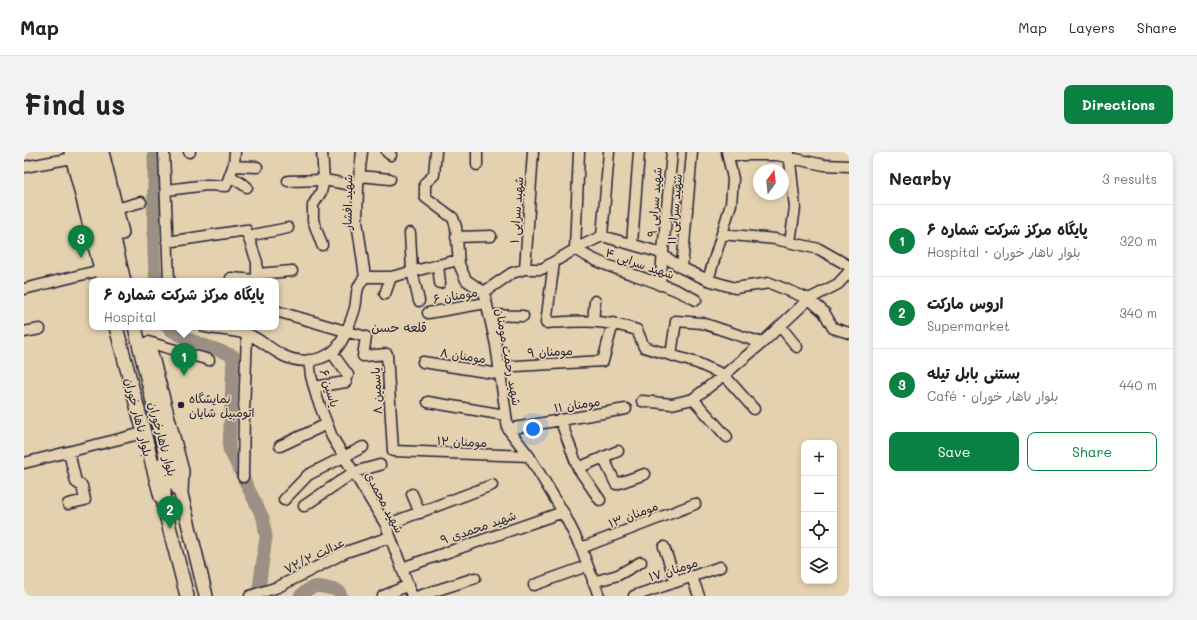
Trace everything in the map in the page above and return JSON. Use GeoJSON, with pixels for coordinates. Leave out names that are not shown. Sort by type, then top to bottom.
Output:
{"type":"FeatureCollection","features":[{"type":"Feature","properties":{"kind":"main road"},"geometry":{"type":"LineString","coordinates":[[93,152],[123,278]]}},
{"type":"Feature","properties":{"kind":"main road"},"geometry":{"type":"LineString","coordinates":[[102,152],[132,278]]}},
{"type":"Feature","properties":{"kind":"main road"},"geometry":{"type":"LineString","coordinates":[[75,154],[103,276]]}},
{"type":"Feature","properties":{"kind":"main road"},"geometry":{"type":"LineString","coordinates":[[75,154],[113,278]]}},
{"type":"Feature","properties":{"kind":"main road","name":"بلوار ناهار خوران"},"geometry":{"type":"LineString","coordinates":[[117,330],[143,433],[164,507]]}},
{"type":"Feature","properties":{"kind":"main road","name":"بلوار ناهارخوران"},"geometry":{"type":"LineString","coordinates":[[127,330],[164,475],[164,507],[188,596]]}},
{"type":"Feature","properties":{"kind":"main road","name":"بلوار ناهارخوران"},"geometry":{"type":"LineString","coordinates":[[136,330],[170,473],[181,494],[206,596]]}},
{"type":"Feature","properties":{"kind":"main road"},"geometry":{"type":"LineString","coordinates":[[145,330],[182,471],[181,494]]}},
{"type":"Feature","properties":{"kind":"street"},"geometry":{"type":"LineString","coordinates":[[164,152],[167,190],[169,278]]}},
{"type":"Feature","properties":{"kind":"street"},"geometry":{"type":"LineString","coordinates":[[167,190],[207,185],[226,186],[233,166],[235,152]]}},
{"type":"Feature","properties":{"kind":"street"},"geometry":{"type":"LineString","coordinates":[[322,152],[324,180],[321,192],[313,205],[312,220],[322,245]]}},
{"type":"Feature","properties":{"kind":"street","name":"شهید افشار"},"geometry":{"type":"LineString","coordinates":[[362,152],[357,221],[365,277]]}},
{"type":"Feature","properties":{"kind":"street"},"geometry":{"type":"LineString","coordinates":[[436,152],[434,175],[425,183],[425,197],[453,218],[458,260],[466,280],[484,292],[512,273],[525,269],[542,269],[575,249],[602,236],[663,254],[682,268],[708,280],[735,288],[770,283],[809,299],[824,312],[833,328],[845,332],[849,324]]}},
{"type":"Feature","properties":{"kind":"street"},"geometry":{"type":"LineString","coordinates":[[477,152],[477,165]]}},
{"type":"Feature","properties":{"kind":"street","name":"شهید سرایی ۱"},"geometry":{"type":"LineString","coordinates":[[525,269],[533,152]]}},
{"type":"Feature","properties":{"kind":"street"},"geometry":{"type":"LineString","coordinates":[[575,249],[579,152]]}},
{"type":"Feature","properties":{"kind":"street"},"geometry":{"type":"LineString","coordinates":[[602,236],[609,152]]}},
{"type":"Feature","properties":{"kind":"street"},"geometry":{"type":"LineString","coordinates":[[632,244],[639,152]]}},
{"type":"Feature","properties":{"kind":"street","name":"شهید سرایی ۹"},"geometry":{"type":"LineString","coordinates":[[660,285],[672,152]]}},
{"type":"Feature","properties":{"kind":"street","name":"شهید سرایی ۱۱"},"geometry":{"type":"LineString","coordinates":[[682,268],[692,152]]}},
{"type":"Feature","properties":{"kind":"street"},"geometry":{"type":"LineString","coordinates":[[24,167],[75,154]]}},
{"type":"Feature","properties":{"kind":"street"},"geometry":{"type":"LineString","coordinates":[[708,280],[731,204],[733,179],[728,154],[789,155],[824,165],[849,166]]}},
{"type":"Feature","properties":{"kind":"street"},"geometry":{"type":"LineString","coordinates":[[789,155],[795,208],[790,242]]}},
{"type":"Feature","properties":{"kind":"street"},"geometry":{"type":"LineString","coordinates":[[233,166],[257,167]]}},
{"type":"Feature","properties":{"kind":"street"},"geometry":{"type":"LineString","coordinates":[[230,176],[247,187]]}},
{"type":"Feature","properties":{"kind":"street"},"geometry":{"type":"LineString","coordinates":[[288,181],[359,181],[390,179]]}},
{"type":"Feature","properties":{"kind":"street"},"geometry":{"type":"LineString","coordinates":[[116,209],[141,202]]}},
{"type":"Feature","properties":{"kind":"street"},"geometry":{"type":"LineString","coordinates":[[167,242],[288,228]]}},
{"type":"Feature","properties":{"kind":"street"},"geometry":{"type":"LineString","coordinates":[[247,233],[257,262],[257,278]]}},
{"type":"Feature","properties":{"kind":"street"},"geometry":{"type":"LineString","coordinates":[[410,233],[412,271],[419,301]]}},
{"type":"Feature","properties":{"kind":"street"},"geometry":{"type":"LineString","coordinates":[[722,234],[775,239],[819,249],[849,266]]}},
{"type":"Feature","properties":{"kind":"street"},"geometry":{"type":"LineString","coordinates":[[456,237],[491,236]]}},
{"type":"Feature","properties":{"kind":"street","name":"شهید سرایی ۴"},"geometry":{"type":"LineString","coordinates":[[575,249],[589,258],[660,285],[678,289],[696,300]]}},
{"type":"Feature","properties":{"kind":"street"},"geometry":{"type":"LineString","coordinates":[[223,330],[247,334],[269,345],[284,356],[301,361],[318,359],[332,353],[341,342],[355,307],[356,291],[365,277],[391,277],[458,260]]}},
{"type":"Feature","properties":{"kind":"street"},"geometry":{"type":"LineString","coordinates":[[554,262],[546,322],[593,321],[613,323],[637,330],[644,347],[697,363],[724,375],[754,409]]}},
{"type":"Feature","properties":{"kind":"street"},"geometry":{"type":"LineString","coordinates":[[438,265],[440,283]]}},
{"type":"Feature","properties":{"kind":"street"},"geometry":{"type":"LineString","coordinates":[[231,278],[257,278],[292,271]]}},
{"type":"Feature","properties":{"kind":"street"},"geometry":{"type":"LineString","coordinates":[[642,402],[672,404],[693,399],[762,343],[809,299],[838,284],[849,272]]}},
{"type":"Feature","properties":{"kind":"street"},"geometry":{"type":"LineString","coordinates":[[26,286],[103,276]]}},
{"type":"Feature","properties":{"kind":"street"},"geometry":{"type":"LineString","coordinates":[[385,294],[391,277]]}},
{"type":"Feature","properties":{"kind":"street","name":"شهید رحمت مومنان"},"geometry":{"type":"LineString","coordinates":[[484,292],[499,370],[508,429],[529,456],[563,512],[581,548],[597,596]]}},
{"type":"Feature","properties":{"kind":"street"},"geometry":{"type":"LineString","coordinates":[[593,321],[595,301]]}},
{"type":"Feature","properties":{"kind":"street","name":"مومنان ۶"},"geometry":{"type":"LineString","coordinates":[[428,313],[486,302]]}},
{"type":"Feature","properties":{"kind":"street"},"geometry":{"type":"LineString","coordinates":[[279,312],[346,331]]}},
{"type":"Feature","properties":{"kind":"street"},"geometry":{"type":"LineString","coordinates":[[489,315],[523,316]]}},
{"type":"Feature","properties":{"kind":"street"},"geometry":{"type":"LineString","coordinates":[[671,355],[676,321],[702,323],[762,343]]}},
{"type":"Feature","properties":{"kind":"street","name":"مومنان ۹"},"geometry":{"type":"LineString","coordinates":[[499,370],[603,361],[613,323]]}},
{"type":"Feature","properties":{"kind":"street"},"geometry":{"type":"LineString","coordinates":[[780,326],[797,347]]}},
{"type":"Feature","properties":{"kind":"street"},"geometry":{"type":"LineString","coordinates":[[24,332],[40,329]]}},
{"type":"Feature","properties":{"kind":"street","name":"یاسمین ۸"},"geometry":{"type":"LineString","coordinates":[[346,331],[366,337],[363,356],[387,354],[393,451]]}},
{"type":"Feature","properties":{"kind":"street"},"geometry":{"type":"LineString","coordinates":[[243,477],[247,334]]}},
{"type":"Feature","properties":{"kind":"street"},"geometry":{"type":"LineString","coordinates":[[148,342],[209,360]]}},
{"type":"Feature","properties":{"kind":"street"},"geometry":{"type":"LineString","coordinates":[[314,387],[347,378],[332,353]]}},
{"type":"Feature","properties":{"kind":"street","name":"یاسین ۶"},"geometry":{"type":"LineString","coordinates":[[309,360],[314,387],[327,424]]}},
{"type":"Feature","properties":{"kind":"street","name":"مومنان ۸"},"geometry":{"type":"LineString","coordinates":[[423,362],[499,370]]}},
{"type":"Feature","properties":{"kind":"street"},"geometry":{"type":"LineString","coordinates":[[693,399],[726,437]]}},
{"type":"Feature","properties":{"kind":"street"},"geometry":{"type":"LineString","coordinates":[[428,402],[505,414]]}},
{"type":"Feature","properties":{"kind":"street","name":"مومنان ۱۱"},"geometry":{"type":"LineString","coordinates":[[508,429],[626,409]]}},
{"type":"Feature","properties":{"kind":"street"},"geometry":{"type":"LineString","coordinates":[[560,419],[578,468],[600,500]]}},
{"type":"Feature","properties":{"kind":"street"},"geometry":{"type":"LineString","coordinates":[[280,446],[327,424]]}},
{"type":"Feature","properties":{"kind":"street","name":"شهید محمدی"},"geometry":{"type":"LineString","coordinates":[[327,424],[332,437],[343,456],[386,525],[412,596]]}},
{"type":"Feature","properties":{"kind":"street"},"geometry":{"type":"LineString","coordinates":[[24,463],[143,433]]}},
{"type":"Feature","properties":{"kind":"street"},"geometry":{"type":"LineString","coordinates":[[284,500],[308,475],[363,447]]}},
{"type":"Feature","properties":{"kind":"street","name":"مومنان ۱۲"},"geometry":{"type":"LineString","coordinates":[[393,451],[529,456]]}},
{"type":"Feature","properties":{"kind":"street"},"geometry":{"type":"LineString","coordinates":[[578,468],[618,451]]}},
{"type":"Feature","properties":{"kind":"street"},"geometry":{"type":"LineString","coordinates":[[68,504],[85,500],[82,486],[76,482],[69,452]]}},
{"type":"Feature","properties":{"kind":"street"},"geometry":{"type":"LineString","coordinates":[[603,457],[616,484],[645,474]]}},
{"type":"Feature","properties":{"kind":"street"},"geometry":{"type":"LineString","coordinates":[[304,506],[354,472],[380,466]]}},
{"type":"Feature","properties":{"kind":"street"},"geometry":{"type":"LineString","coordinates":[[386,525],[492,485]]}},
{"type":"Feature","properties":{"kind":"street"},"geometry":{"type":"LineString","coordinates":[[412,494],[420,513]]}},
{"type":"Feature","properties":{"kind":"street","name":"مومنان ۱۳"},"geometry":{"type":"LineString","coordinates":[[581,548],[695,504]]}},
{"type":"Feature","properties":{"kind":"street","name":"۹ شهید محمدی"},"geometry":{"type":"LineString","coordinates":[[402,568],[563,512]]}},
{"type":"Feature","properties":{"kind":"street","name":"عدالت ۷۲/۲"},"geometry":{"type":"LineString","coordinates":[[250,596],[278,587],[346,552],[390,537]]}},
{"type":"Feature","properties":{"kind":"street"},"geometry":{"type":"LineString","coordinates":[[664,547],[676,582]]}},
{"type":"Feature","properties":{"kind":"street"},"geometry":{"type":"LineString","coordinates":[[593,582],[618,575],[641,562]]}},
{"type":"Feature","properties":{"kind":"street"},"geometry":{"type":"LineString","coordinates":[[534,585],[586,566]]}},
{"type":"Feature","properties":{"kind":"street","name":"مومنان ۱۷"},"geometry":{"type":"LineString","coordinates":[[634,596],[720,567]]}},
{"type":"Feature","properties":{"kind":"street"},"geometry":{"type":"LineString","coordinates":[[692,577],[699,596]]}},
{"type":"Feature","properties":{"kind":"street"},"geometry":{"type":"LineString","coordinates":[[419,596],[475,578]]}},
{"type":"Feature","properties":{"kind":"street"},"geometry":{"type":"LineString","coordinates":[[383,596],[409,585]]}},
{"type":"Feature","properties":{"kind":"waterway"},"geometry":{"type":"LineString","coordinates":[[154,152],[153,233],[156,278]]}},
{"type":"Feature","properties":{"kind":"waterway"},"geometry":{"type":"LineString","coordinates":[[171,330],[187,339],[233,356],[229,449],[263,518],[266,537],[259,588],[261,596]]}},
{"type":"Feature","properties":{"kind":"waterway"},"geometry":{"type":"LineString","coordinates":[[300,596],[309,589],[318,586],[339,591],[341,596]]}},
{"type":"Feature","properties":{"kind":"place","name":"بستنی بابل تیله"},"geometry":{"type":"Point","coordinates":[81,258]}},
{"type":"Feature","properties":{"kind":"place","name":"پایگاه مرکز شرکت شماره ۶"},"geometry":{"type":"Point","coordinates":[184,376]}},
{"type":"Feature","properties":{"kind":"place","name":"نمایشگاه اتومبیل شایان"},"geometry":{"type":"Point","coordinates":[181,405]}},
{"type":"Feature","properties":{"kind":"place","name":"اروس مارکت"},"geometry":{"type":"Point","coordinates":[170,529]}},
{"type":"Feature","properties":{"kind":"district","name":"قلعه حسن"},"geometry":{"type":"Point","coordinates":[399,326]}}]}
